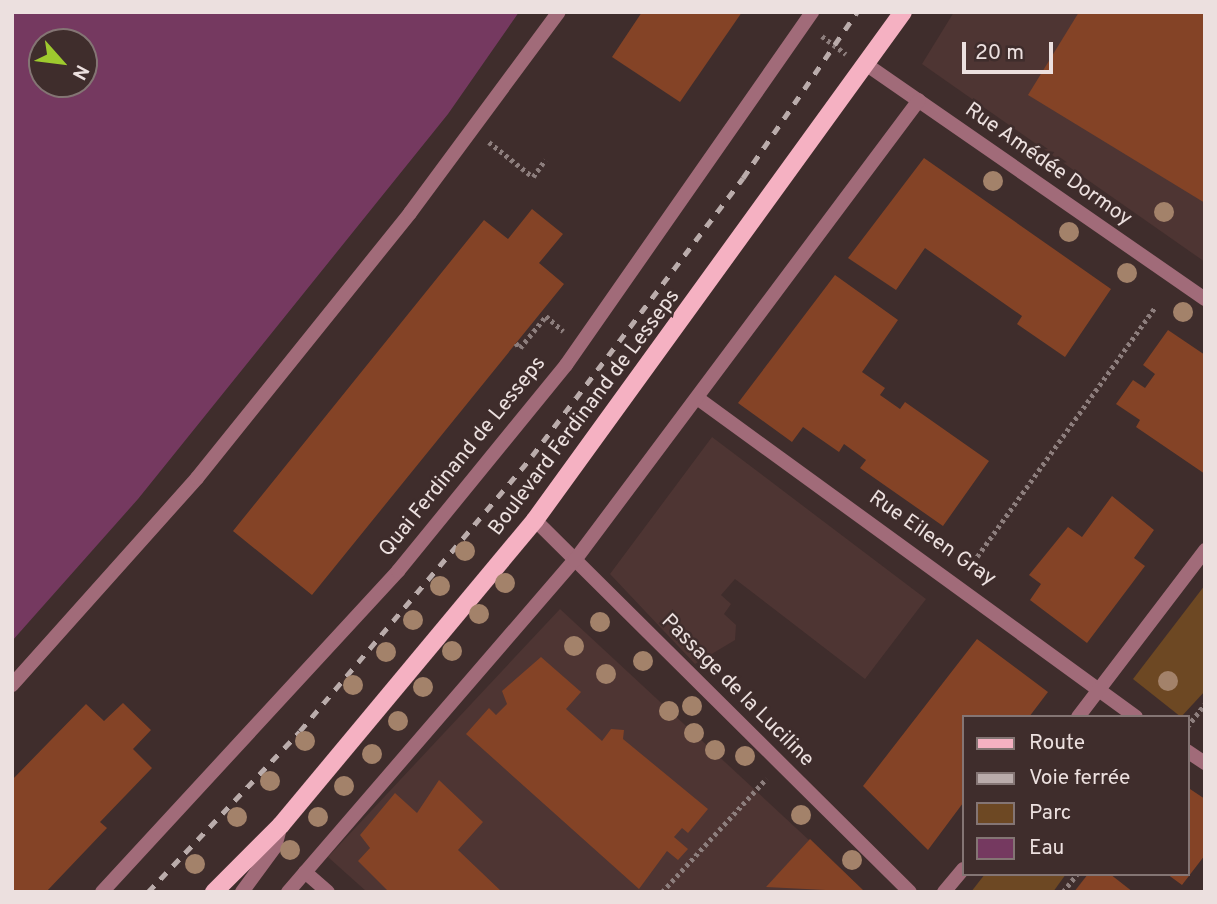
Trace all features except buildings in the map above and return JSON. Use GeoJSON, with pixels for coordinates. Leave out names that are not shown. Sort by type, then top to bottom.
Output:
{"type":"FeatureCollection","features":[{"type":"Feature","properties":{"kind":"main road","name":"Boulevard Ferdinand de Lesseps"},"geometry":{"type":"LineString","coordinates":[[214,892],[281,825],[535,520],[903,12]]}},
{"type":"Feature","properties":{"kind":"street"},"geometry":{"type":"LineString","coordinates":[[12,685],[197,478],[474,130],[559,12]]}},
{"type":"Feature","properties":{"kind":"street","name":"Quai Ferdinand de Lesseps"},"geometry":{"type":"LineString","coordinates":[[102,892],[398,571],[579,345],[808,18]]}},
{"type":"Feature","properties":{"kind":"street","name":"Rue Amédée Dormoy"},"geometry":{"type":"LineString","coordinates":[[867,65],[1205,299]]}},
{"type":"Feature","properties":{"kind":"street"},"geometry":{"type":"LineString","coordinates":[[288,892],[575,560],[699,400],[919,100]]}},
{"type":"Feature","properties":{"kind":"street","name":"Rue Eileen Gray"},"geometry":{"type":"LineString","coordinates":[[699,400],[959,583],[1133,715]]}},
{"type":"Feature","properties":{"kind":"street","name":"Passage de la Luciline"},"geometry":{"type":"LineString","coordinates":[[535,520],[910,892]]}},
{"type":"Feature","properties":{"kind":"street"},"geometry":{"type":"LineString","coordinates":[[1080,715],[1205,550]]}},
{"type":"Feature","properties":{"kind":"street"},"geometry":{"type":"LineString","coordinates":[[1189,752],[1205,763]]}},
{"type":"Feature","properties":{"kind":"street","name":"Boulevard Ferdinand de Lesseps"},"geometry":{"type":"LineString","coordinates":[[242,892],[275,847],[281,825]]}},
{"type":"Feature","properties":{"kind":"street"},"geometry":{"type":"LineString","coordinates":[[944,892],[962,870]]}},
{"type":"Feature","properties":{"kind":"street"},"geometry":{"type":"LineString","coordinates":[[306,872],[328,892]]}},
{"type":"Feature","properties":{"kind":"path"},"geometry":{"type":"LineString","coordinates":[[808,18],[848,56],[855,45]]}},
{"type":"Feature","properties":{"kind":"path"},"geometry":{"type":"LineString","coordinates":[[474,130],[533,177],[545,160]]}},
{"type":"Feature","properties":{"kind":"path"},"geometry":{"type":"LineString","coordinates":[[959,583],[1155,307]]}},
{"type":"Feature","properties":{"kind":"path"},"geometry":{"type":"LineString","coordinates":[[516,343],[520,348],[546,316],[579,345]]}},
{"type":"Feature","properties":{"kind":"path"},"geometry":{"type":"LineString","coordinates":[[1189,724],[1205,704]]}},
{"type":"Feature","properties":{"kind":"path"},"geometry":{"type":"LineString","coordinates":[[662,892],[781,764]]}},
{"type":"Feature","properties":{"kind":"path"},"geometry":{"type":"LineString","coordinates":[[1063,892],[1075,876]]}},
{"type":"Feature","properties":{"kind":"shaded area"},"geometry":{"type":"Polygon","coordinates":[[[954,12],[1205,12],[1205,262],[922,64],[954,12]]]}},
{"type":"Feature","properties":{"kind":"shaded area"},"geometry":{"type":"Polygon","coordinates":[[[712,437],[926,599],[865,679],[735,579],[721,595],[731,604],[724,614],[736,625],[735,640],[695,664],[610,574],[712,437]]]}},
{"type":"Feature","properties":{"kind":"shaded area"},"geometry":{"type":"Polygon","coordinates":[[[560,609],[865,892],[367,892],[328,857],[560,609]]]}},
{"type":"Feature","properties":{"kind":"green space"},"geometry":{"type":"Polygon","coordinates":[[[1205,585],[1205,691],[1183,715],[1178,715],[1133,679],[1205,585]]]}},
{"type":"Feature","properties":{"kind":"green space"},"geometry":{"type":"Polygon","coordinates":[[[983,876],[1065,876],[1053,892],[971,892],[983,876]]]}},
{"type":"Feature","properties":{"kind":"water"},"geometry":{"type":"Polygon","coordinates":[[[12,12],[519,12],[448,114],[138,499],[12,641],[12,12]]]}},
{"type":"Feature","properties":{"kind":"railway"},"geometry":{"type":"LineString","coordinates":[[148,892],[300,731],[532,456],[743,178],[857,12]]}}]}
